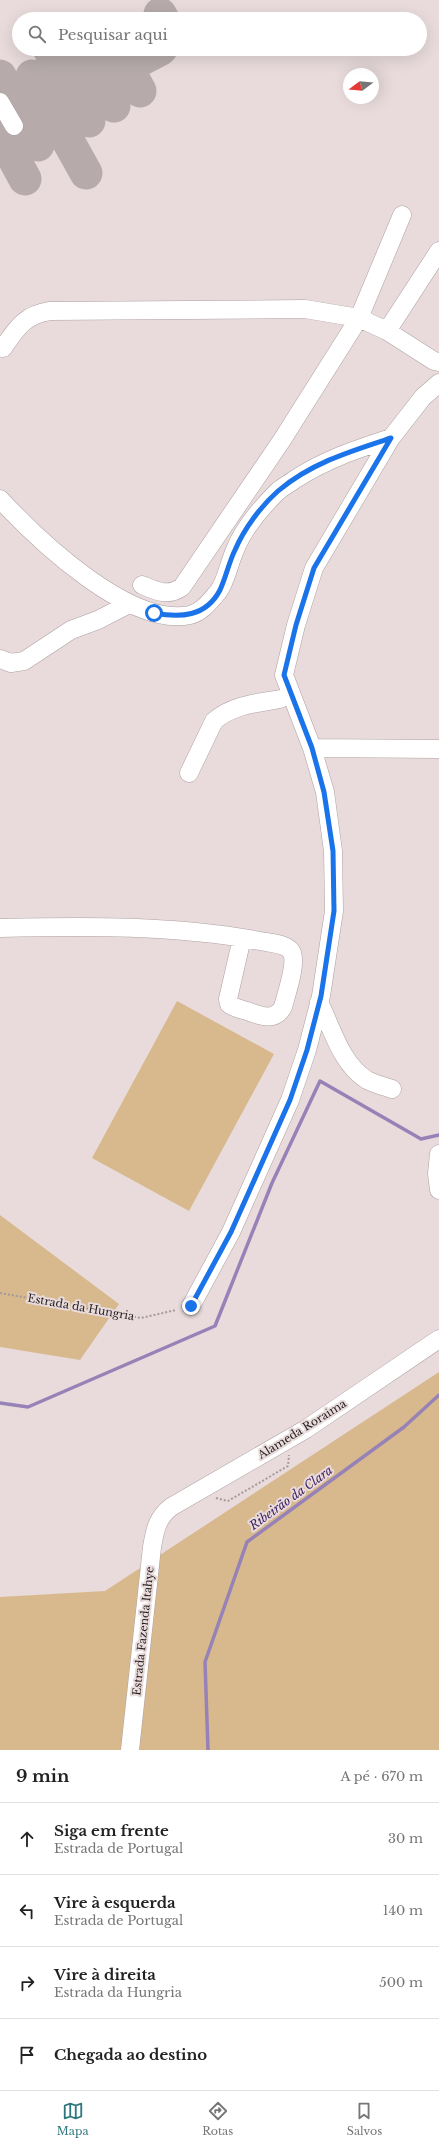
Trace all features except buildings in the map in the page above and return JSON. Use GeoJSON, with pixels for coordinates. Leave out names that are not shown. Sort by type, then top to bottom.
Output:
{"type":"FeatureCollection","features":[{"type":"Feature","properties":{"kind":"street"},"geometry":{"type":"LineString","coordinates":[[0,102],[14,126]]}},
{"type":"Feature","properties":{"kind":"street"},"geometry":{"type":"LineString","coordinates":[[142,586],[162,593],[176,591],[182,587],[282,440],[359,318],[402,215]]}},
{"type":"Feature","properties":{"kind":"street"},"geometry":{"type":"LineString","coordinates":[[387,331],[439,251]]}},
{"type":"Feature","properties":{"kind":"street"},"geometry":{"type":"LineString","coordinates":[[3,348],[27,318],[36,313],[50,311],[306,309],[359,318],[387,331],[434,361],[439,362]]}},
{"type":"Feature","properties":{"kind":"street"},"geometry":{"type":"LineString","coordinates":[[191,1306],[231,1232],[290,1100],[307,1050],[319,1002],[334,911],[332,844],[324,792],[312,748],[284,675],[296,625],[314,568],[391,438],[424,397],[439,383]]}},
{"type":"Feature","properties":{"kind":"street"},"geometry":{"type":"LineString","coordinates":[[0,499],[29,530],[72,566],[129,604],[154,613],[173,617],[191,614],[204,607],[220,590],[235,549],[256,516],[278,491],[314,467],[339,455],[391,438]]}},
{"type":"Feature","properties":{"kind":"street"},"geometry":{"type":"LineString","coordinates":[[0,659],[11,663],[24,661],[71,630],[98,620],[129,604]]}},
{"type":"Feature","properties":{"kind":"street"},"geometry":{"type":"LineString","coordinates":[[189,773],[214,721],[220,715],[243,706],[280,699]]}},
{"type":"Feature","properties":{"kind":"street"},"geometry":{"type":"LineString","coordinates":[[312,748],[439,749]]}},
{"type":"Feature","properties":{"kind":"street"},"geometry":{"type":"LineString","coordinates":[[0,928],[140,928],[242,938],[284,946],[290,950],[294,960],[283,1007],[275,1016],[263,1017],[229,1004],[228,999],[242,938]]}},
{"type":"Feature","properties":{"kind":"street"},"geometry":{"type":"LineString","coordinates":[[319,1002],[342,1051],[354,1070],[367,1080],[392,1090]]}},
{"type":"Feature","properties":{"kind":"street"},"geometry":{"type":"LineString","coordinates":[[439,1154],[437,1174],[439,1190]]}},
{"type":"Feature","properties":{"kind":"street","name":"Alameda Roraima"},"geometry":{"type":"LineString","coordinates":[[162,1514],[291,1438],[439,1340]]}},
{"type":"Feature","properties":{"kind":"street","name":"Estrada Fazenda Itahye"},"geometry":{"type":"LineString","coordinates":[[130,1750],[152,1547],[156,1524],[162,1514]]}},
{"type":"Feature","properties":{"kind":"path","name":"Estrada da Hungria"},"geometry":{"type":"LineString","coordinates":[[0,1293],[141,1318],[191,1306]]}},
{"type":"Feature","properties":{"kind":"path"},"geometry":{"type":"LineString","coordinates":[[196,1493],[228,1502],[288,1466],[291,1438]]}},
{"type":"Feature","properties":{"kind":"shaded area"},"geometry":{"type":"Polygon","coordinates":[[[177,1001],[274,1054],[189,1211],[92,1158],[177,1001]]]}},
{"type":"Feature","properties":{"kind":"shaded area"},"geometry":{"type":"Polygon","coordinates":[[[0,1215],[119,1304],[80,1360],[0,1347],[0,1215]]]}},
{"type":"Feature","properties":{"kind":"shaded area"},"geometry":{"type":"Polygon","coordinates":[[[439,1372],[439,1750],[0,1750],[0,1597],[105,1591],[439,1372]]]}},
{"type":"Feature","properties":{"kind":"waterway"},"geometry":{"type":"LineString","coordinates":[[0,1403],[28,1407],[215,1326],[272,1183],[320,1081],[421,1139],[439,1135]]}},
{"type":"Feature","properties":{"kind":"waterway","name":"Ribeirão da Clara"},"geometry":{"type":"LineString","coordinates":[[208,1750],[205,1662],[247,1542],[404,1427],[439,1395]]}},
{"type":"Feature","properties":{"kind":"taxiway"},"geometry":{"type":"LineString","coordinates":[[53,56],[89,121]]}},
{"type":"Feature","properties":{"kind":"taxiway"},"geometry":{"type":"LineString","coordinates":[[86,56],[114,106]]}},
{"type":"Feature","properties":{"kind":"taxiway"},"geometry":{"type":"LineString","coordinates":[[121,56],[140,91]]}},
{"type":"Feature","properties":{"kind":"taxiway"},"geometry":{"type":"LineString","coordinates":[[0,133],[148,56]]}},
{"type":"Feature","properties":{"kind":"taxiway"},"geometry":{"type":"LineString","coordinates":[[0,76],[38,145]]}},
{"type":"Feature","properties":{"kind":"taxiway"},"geometry":{"type":"LineString","coordinates":[[32,76],[86,173]]}},
{"type":"Feature","properties":{"kind":"taxiway"},"geometry":{"type":"LineString","coordinates":[[0,133],[25,179]]}},
{"type":"Feature","properties":{"kind":"route"},"geometry":{"type":"LineString","coordinates":[[154,613],[173,617],[191,614],[204,607],[220,590],[235,549],[256,516],[278,491],[314,467],[339,455],[391,438],[314,568],[296,625],[284,675],[312,748],[324,792],[333,851],[334,911],[321,996],[307,1050],[290,1100],[231,1232],[191,1306]]}}]}
